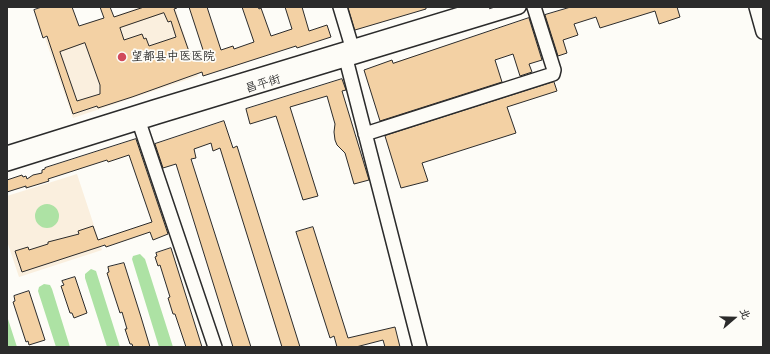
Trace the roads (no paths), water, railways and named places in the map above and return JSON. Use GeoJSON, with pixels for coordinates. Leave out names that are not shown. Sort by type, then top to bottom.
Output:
{"type":"FeatureCollection","features":[{"type":"Feature","properties":{"kind":"street"},"geometry":{"type":"LineString","coordinates":[[340,7],[352,47]]}},
{"type":"Feature","properties":{"kind":"street","name":"昌平街"},"geometry":{"type":"LineString","coordinates":[[7,153],[483,7]]}},
{"type":"Feature","properties":{"kind":"street","name":"昌平街"},"geometry":{"type":"LineString","coordinates":[[7,164],[519,7]]}},
{"type":"Feature","properties":{"kind":"street"},"geometry":{"type":"LineString","coordinates":[[365,134],[553,74],[554,70],[534,7]]}},
{"type":"Feature","properties":{"kind":"street"},"geometry":{"type":"LineString","coordinates":[[756,7],[763,32]]}},
{"type":"Feature","properties":{"kind":"street"},"geometry":{"type":"LineString","coordinates":[[346,60],[420,347]]}},
{"type":"Feature","properties":{"kind":"street"},"geometry":{"type":"LineString","coordinates":[[140,122],[215,347]]}},
{"type":"Feature","properties":{"kind":"place","name":"望都县中医医院"},"geometry":{"type":"Point","coordinates":[122,57]}}]}
